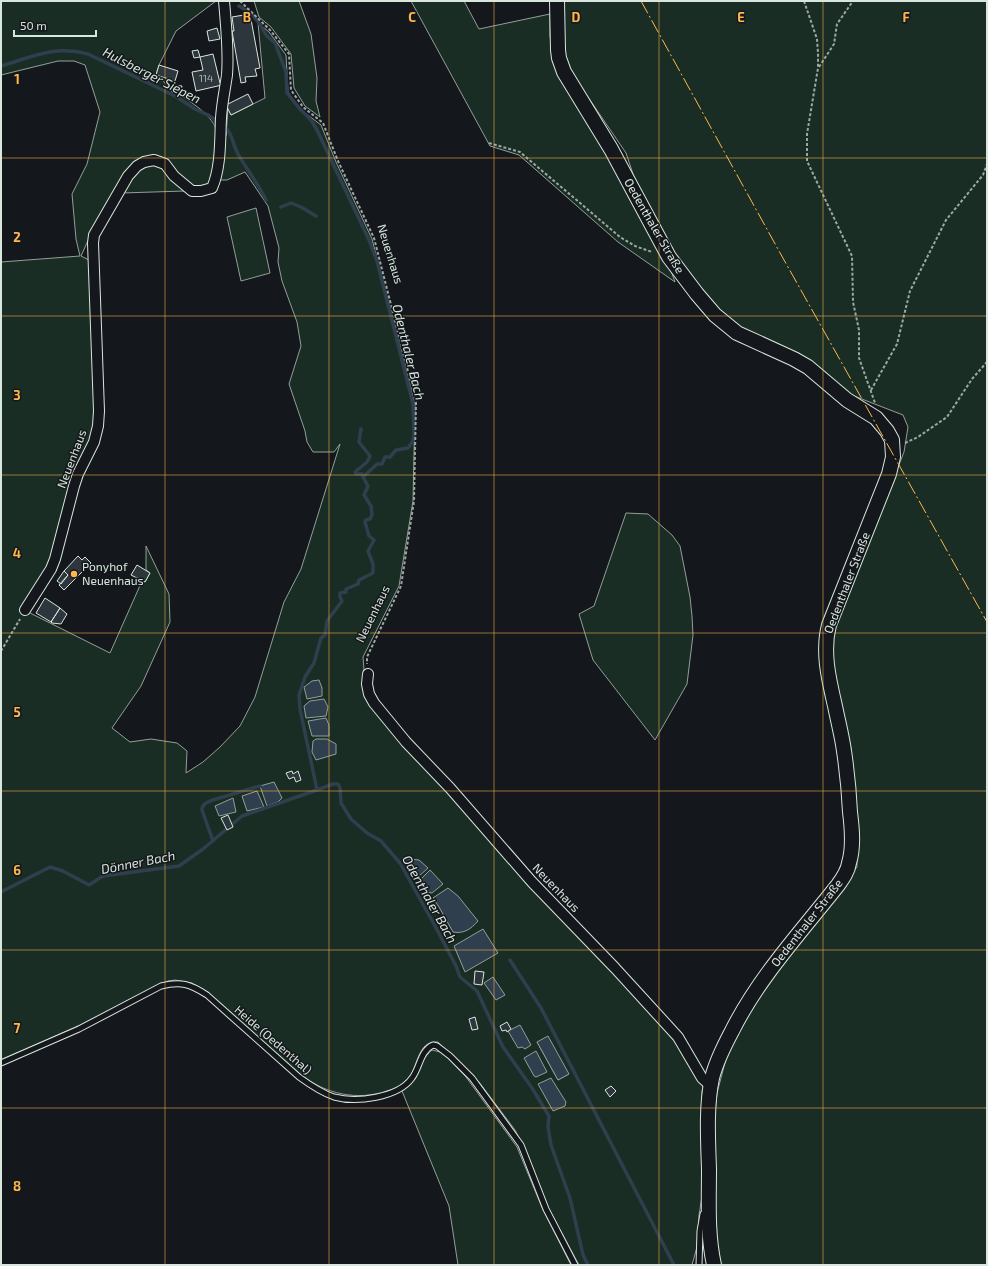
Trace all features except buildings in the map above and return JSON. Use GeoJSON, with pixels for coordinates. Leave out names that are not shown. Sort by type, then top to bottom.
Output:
{"type":"FeatureCollection","features":[{"type":"Feature","properties":{"kind":"main road","name":"Oedenthaler Straße"},"geometry":{"type":"LineString","coordinates":[[557,1],[558,50],[564,72],[611,149],[669,257],[693,290],[717,316],[737,333],[808,367],[847,400],[876,418],[887,431],[892,443],[893,457],[889,474],[829,625],[826,638],[830,682],[844,749],[847,772],[852,848],[849,865],[838,885],[771,969],[746,1004],[724,1045],[712,1078],[708,1124],[708,1231],[714,1265]]}},
{"type":"Feature","properties":{"kind":"street","name":"Neuenhaus"},"geometry":{"type":"LineString","coordinates":[[25,610],[51,569],[62,535],[78,474],[97,433],[99,411],[93,243],[94,235],[128,176],[137,166],[144,162],[154,160],[165,164],[174,176],[192,191],[201,191],[212,188],[216,179],[221,135],[222,105],[227,74],[224,1]]}},
{"type":"Feature","properties":{"kind":"street","name":"Neuenhaus"},"geometry":{"type":"LineString","coordinates":[[368,674],[367,684],[369,694],[374,703],[394,728],[421,759],[450,788],[532,882],[610,963],[678,1037],[702,1078],[711,1086]]}},
{"type":"Feature","properties":{"kind":"lane","name":"Heide (Oedenthal)"},"geometry":{"type":"LineString","coordinates":[[1,1063],[84,1026],[161,986],[175,983],[191,986],[207,996],[287,1067],[310,1085],[334,1097],[352,1099],[367,1098],[380,1096],[400,1089],[412,1079],[426,1050],[433,1045],[437,1046],[453,1058],[474,1082],[520,1145],[546,1209],[575,1265]]}},
{"type":"Feature","properties":{"kind":"lane"},"geometry":{"type":"LineString","coordinates":[[699,1265],[702,1215],[709,1206]]}},
{"type":"Feature","properties":{"kind":"path","name":"Neuenhaus"},"geometry":{"type":"LineString","coordinates":[[240,1],[270,30],[289,54],[291,90],[303,107],[323,124],[338,161],[374,238],[416,403],[414,501],[401,586],[367,657],[368,674]]}},
{"type":"Feature","properties":{"kind":"path"},"geometry":{"type":"LineString","coordinates":[[804,1],[817,39],[818,68],[807,134],[807,161],[852,256],[853,302],[859,330],[859,358],[876,405]]}},
{"type":"Feature","properties":{"kind":"path"},"geometry":{"type":"LineString","coordinates":[[818,68],[834,44],[837,24],[853,1]]}},
{"type":"Feature","properties":{"kind":"path"},"geometry":{"type":"LineString","coordinates":[[489,143],[520,152],[620,237],[635,246],[669,257]]}},
{"type":"Feature","properties":{"kind":"path"},"geometry":{"type":"LineString","coordinates":[[871,391],[897,344],[910,292],[946,220],[983,175],[987,164]]}},
{"type":"Feature","properties":{"kind":"path"},"geometry":{"type":"LineString","coordinates":[[892,443],[901,441],[906,444],[947,417],[972,379],[987,362]]}},
{"type":"Feature","properties":{"kind":"path"},"geometry":{"type":"LineString","coordinates":[[1,651],[25,610]]}},
{"type":"Feature","properties":{"kind":"green space"},"geometry":{"type":"Polygon","coordinates":[[[1,1],[216,1],[176,31],[159,65],[156,75],[172,89],[172,92],[176,92],[201,110],[215,126],[217,133],[211,183],[196,189],[183,181],[168,161],[139,161],[91,234],[81,256],[91,261],[94,303],[94,429],[52,558],[22,609],[110,653],[142,581],[145,582],[150,573],[146,570],[146,546],[169,594],[170,622],[141,686],[112,728],[130,742],[151,739],[177,743],[187,751],[186,773],[203,762],[240,726],[255,697],[284,602],[301,569],[340,444],[334,452],[313,452],[307,442],[305,431],[289,384],[301,346],[297,322],[282,281],[278,262],[279,248],[268,206],[245,172],[227,180],[218,180],[223,136],[226,136],[228,108],[231,115],[265,98],[258,23],[269,32],[286,55],[288,92],[300,109],[321,125],[336,162],[372,239],[415,406],[413,501],[399,586],[363,657],[366,696],[677,1039],[704,1085],[702,1091],[703,1190],[699,1215],[697,1247],[692,1265],[579,1265],[548,1207],[529,1158],[515,1130],[479,1082],[438,1042],[431,1043],[422,1050],[410,1076],[400,1086],[376,1094],[342,1094],[321,1087],[301,1075],[208,993],[192,983],[175,980],[168,981],[78,1026],[1,1060],[1,262],[80,256],[76,239],[72,194],[87,164],[100,112],[85,65],[74,61],[58,61],[1,75],[1,1]],[[537,1042],[558,1080],[569,1074],[537,1042]]]}},
{"type":"Feature","properties":{"kind":"green space"},"geometry":{"type":"Polygon","coordinates":[[[254,1],[299,1],[311,34],[317,78],[316,101],[320,117],[305,106],[294,88],[291,54],[271,27],[259,17],[254,1]]]}},
{"type":"Feature","properties":{"kind":"green space"},"geometry":{"type":"Polygon","coordinates":[[[411,1],[464,1],[479,29],[550,14],[550,36],[553,60],[562,81],[613,164],[629,198],[670,268],[675,282],[618,242],[519,155],[490,146],[411,1]]]}},
{"type":"Feature","properties":{"kind":"green space"},"geometry":{"type":"Polygon","coordinates":[[[562,1],[987,1],[987,1265],[721,1265],[714,1229],[714,1124],[717,1093],[726,1059],[731,1046],[757,998],[857,867],[855,797],[851,748],[836,682],[831,649],[835,627],[904,452],[908,427],[903,415],[849,394],[740,328],[719,312],[678,263],[635,180],[626,153],[577,81],[564,56],[562,1]]]}},
{"type":"Feature","properties":{"kind":"green space"},"geometry":{"type":"Polygon","coordinates":[[[154,163],[162,166],[185,191],[121,193],[133,173],[154,163]]]}},
{"type":"Feature","properties":{"kind":"green space"},"geometry":{"type":"Polygon","coordinates":[[[256,208],[270,273],[241,281],[227,217],[256,208]]]}},
{"type":"Feature","properties":{"kind":"green space"},"geometry":{"type":"Polygon","coordinates":[[[626,513],[648,514],[672,535],[680,546],[690,597],[693,635],[687,684],[655,740],[593,660],[579,614],[594,606],[626,513]]]}},
{"type":"Feature","properties":{"kind":"green space"},"geometry":{"type":"Polygon","coordinates":[[[432,1050],[440,1052],[448,1058],[466,1077],[517,1147],[543,1210],[571,1265],[458,1265],[449,1206],[402,1091],[413,1081],[427,1055],[432,1050]]]}},
{"type":"Feature","properties":{"kind":"water"},"geometry":{"type":"Polygon","coordinates":[[[319,680],[322,688],[322,696],[307,699],[304,687],[312,681],[319,680]]]}},
{"type":"Feature","properties":{"kind":"water"},"geometry":{"type":"Polygon","coordinates":[[[324,699],[328,707],[326,716],[306,718],[304,706],[310,701],[324,699]]]}},
{"type":"Feature","properties":{"kind":"water"},"geometry":{"type":"Polygon","coordinates":[[[326,718],[329,725],[329,736],[312,736],[308,721],[326,718]]]}},
{"type":"Feature","properties":{"kind":"water"},"geometry":{"type":"Polygon","coordinates":[[[316,739],[327,739],[336,744],[336,754],[316,760],[312,752],[313,741],[316,739]]]}},
{"type":"Feature","properties":{"kind":"water"},"geometry":{"type":"Polygon","coordinates":[[[274,782],[282,798],[278,802],[267,806],[260,786],[274,782]]]}},
{"type":"Feature","properties":{"kind":"water"},"geometry":{"type":"Polygon","coordinates":[[[257,791],[264,807],[247,811],[242,796],[257,791]]]}},
{"type":"Feature","properties":{"kind":"water"},"geometry":{"type":"Polygon","coordinates":[[[233,798],[236,812],[219,816],[215,806],[233,798]]]}},
{"type":"Feature","properties":{"kind":"water"},"geometry":{"type":"Polygon","coordinates":[[[402,858],[419,860],[428,868],[418,877],[402,858]]]}},
{"type":"Feature","properties":{"kind":"water"},"geometry":{"type":"Polygon","coordinates":[[[430,870],[443,884],[432,893],[426,892],[420,880],[430,870]]]}},
{"type":"Feature","properties":{"kind":"water"},"geometry":{"type":"Polygon","coordinates":[[[448,888],[458,896],[478,921],[467,930],[453,932],[433,898],[448,888]]]}},
{"type":"Feature","properties":{"kind":"water"},"geometry":{"type":"Polygon","coordinates":[[[483,929],[498,953],[465,972],[454,946],[483,929]]]}},
{"type":"Feature","properties":{"kind":"water"},"geometry":{"type":"Polygon","coordinates":[[[493,977],[505,995],[496,1000],[484,983],[493,977]]]}},
{"type":"Feature","properties":{"kind":"water"},"geometry":{"type":"Polygon","coordinates":[[[520,1025],[531,1045],[525,1049],[522,1047],[518,1048],[508,1031],[520,1025]]]}},
{"type":"Feature","properties":{"kind":"water"},"geometry":{"type":"Polygon","coordinates":[[[548,1036],[569,1074],[558,1080],[537,1042],[548,1036]]]}},
{"type":"Feature","properties":{"kind":"water"},"geometry":{"type":"Polygon","coordinates":[[[536,1051],[547,1072],[536,1077],[524,1058],[536,1051]]]}},
{"type":"Feature","properties":{"kind":"water"},"geometry":{"type":"Polygon","coordinates":[[[551,1078],[566,1102],[565,1106],[553,1111],[538,1084],[551,1078]]]}},
{"type":"Feature","properties":{"kind":"waterway","name":"Odenthaler Bach"},"geometry":{"type":"LineString","coordinates":[[239,6],[252,14],[266,35],[275,43],[286,72],[287,93],[311,120],[317,130],[369,240],[377,261],[413,404],[413,441],[408,448],[396,450],[390,457],[385,457],[382,464],[377,464],[363,477],[368,486],[364,495],[371,506],[372,515],[370,519],[366,520],[365,522],[369,536],[374,540],[368,551],[373,564],[373,573],[359,580],[358,584],[346,589],[346,592],[340,593],[342,601],[327,621],[325,635],[321,638],[314,663],[305,677],[299,695],[300,709],[317,790],[333,784],[338,784],[340,788],[341,803],[351,819],[367,833],[381,841],[400,863],[435,926],[456,966],[460,977],[477,991],[503,1047],[532,1088],[549,1116],[548,1127],[551,1145],[570,1198],[583,1255],[588,1265]]}},
{"type":"Feature","properties":{"kind":"waterway","name":"Hulsberger Siepen"},"geometry":{"type":"LineString","coordinates":[[1,66],[54,51],[88,54],[175,96],[214,119],[217,127]]}},
{"type":"Feature","properties":{"kind":"waterway","name":"Hulsberger Siepen"},"geometry":{"type":"LineString","coordinates":[[226,128],[238,154],[266,200]]}},
{"type":"Feature","properties":{"kind":"waterway","name":"Hulsberger Siepen"},"geometry":{"type":"LineString","coordinates":[[281,207],[291,203],[316,216]]}},
{"type":"Feature","properties":{"kind":"waterway"},"geometry":{"type":"LineString","coordinates":[[361,429],[359,442],[370,456],[367,462],[355,472],[356,474],[362,474],[363,477]]}},
{"type":"Feature","properties":{"kind":"waterway"},"geometry":{"type":"LineString","coordinates":[[213,841],[202,810],[204,805],[207,802],[260,786]]}},
{"type":"Feature","properties":{"kind":"waterway","name":"Dönner Bach"},"geometry":{"type":"LineString","coordinates":[[1,892],[50,867],[63,871],[89,885],[103,876],[179,866],[203,849],[242,816],[317,790]]}},
{"type":"Feature","properties":{"kind":"waterway"},"geometry":{"type":"LineString","coordinates":[[510,960],[541,1008],[674,1265]]}},
{"type":"Feature","properties":{"kind":"power"},"geometry":{"type":"LineString","coordinates":[[641,1],[987,622]]}},
{"type":"Feature","properties":{"kind":"place","name":"Ponyhof Neuenhaus"},"geometry":{"type":"Point","coordinates":[74,574]}}]}
